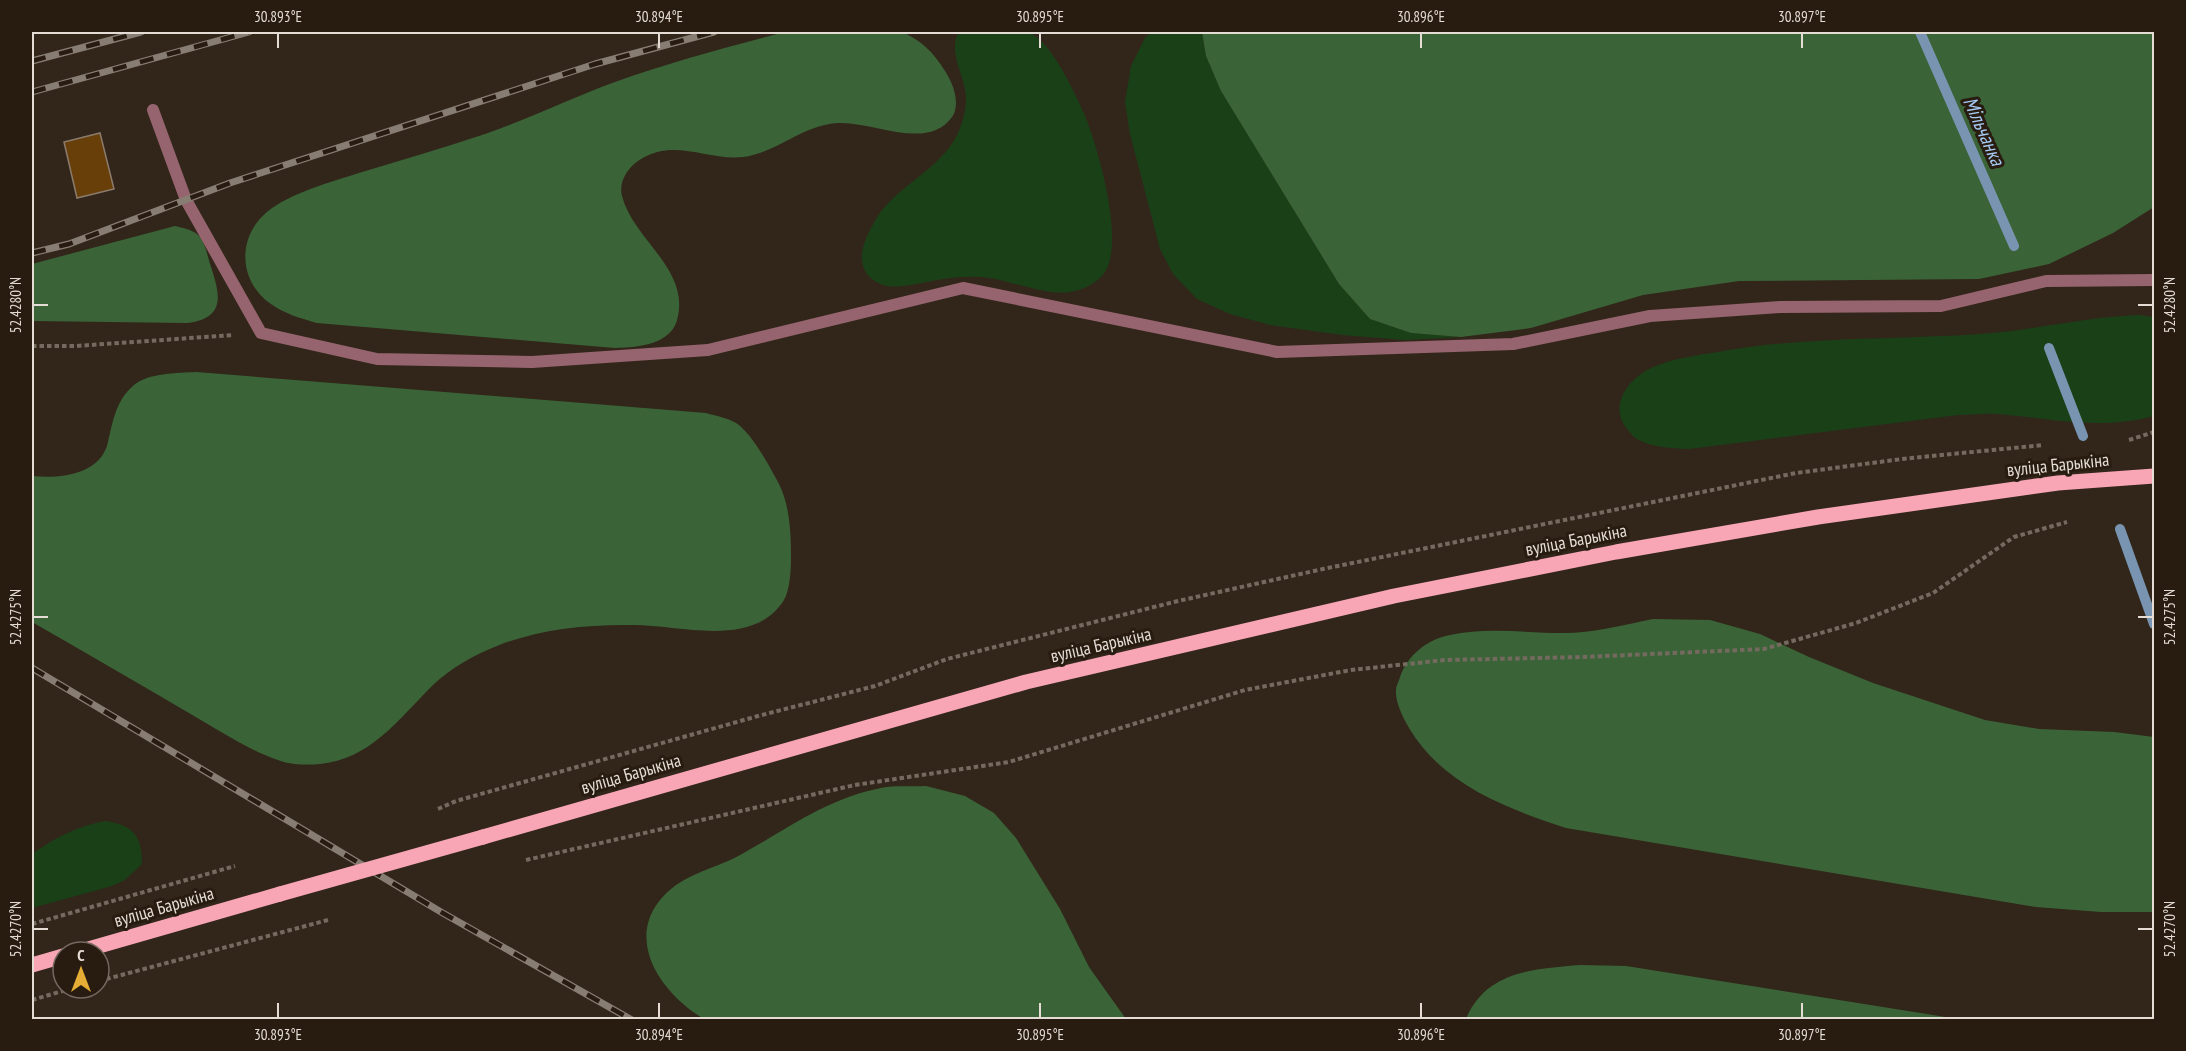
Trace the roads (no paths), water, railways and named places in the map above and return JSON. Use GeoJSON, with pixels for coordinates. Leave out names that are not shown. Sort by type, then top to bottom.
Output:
{"type":"FeatureCollection","features":[{"type":"Feature","properties":{"kind":"main road","name":"вуліца Барыкіна"},"geometry":{"type":"LineString","coordinates":[[111,943],[1026,682],[1394,596],[1616,552],[1818,517],[2058,483],[2154,476]]}},
{"type":"Feature","properties":{"kind":"main road"},"geometry":{"type":"LineString","coordinates":[[32,965],[51,959]]}},
{"type":"Feature","properties":{"kind":"lane"},"geometry":{"type":"LineString","coordinates":[[153,110],[186,200],[261,333],[377,359],[532,362],[708,350],[963,288],[1277,352],[1513,344],[1650,316],[1781,307],[1941,306],[2046,280],[2154,280]]}},
{"type":"Feature","properties":{"kind":"waterway","name":"Мільчанка"},"geometry":{"type":"LineString","coordinates":[[1920,32],[2014,246]]}},
{"type":"Feature","properties":{"kind":"waterway","name":"Мільчанка"},"geometry":{"type":"LineString","coordinates":[[2049,348],[2083,436]]}},
{"type":"Feature","properties":{"kind":"waterway","name":"Мільчанка"},"geometry":{"type":"LineString","coordinates":[[2120,529],[2154,624]]}},
{"type":"Feature","properties":{"kind":"railway"},"geometry":{"type":"LineString","coordinates":[[32,61],[141,32]]}},
{"type":"Feature","properties":{"kind":"railway"},"geometry":{"type":"LineString","coordinates":[[32,92],[249,32]]}},
{"type":"Feature","properties":{"kind":"railway"},"geometry":{"type":"LineString","coordinates":[[32,253],[69,244],[230,183],[595,64],[714,32]]}},
{"type":"Feature","properties":{"kind":"railway"},"geometry":{"type":"LineString","coordinates":[[32,668],[441,912],[632,1020]]}}]}
